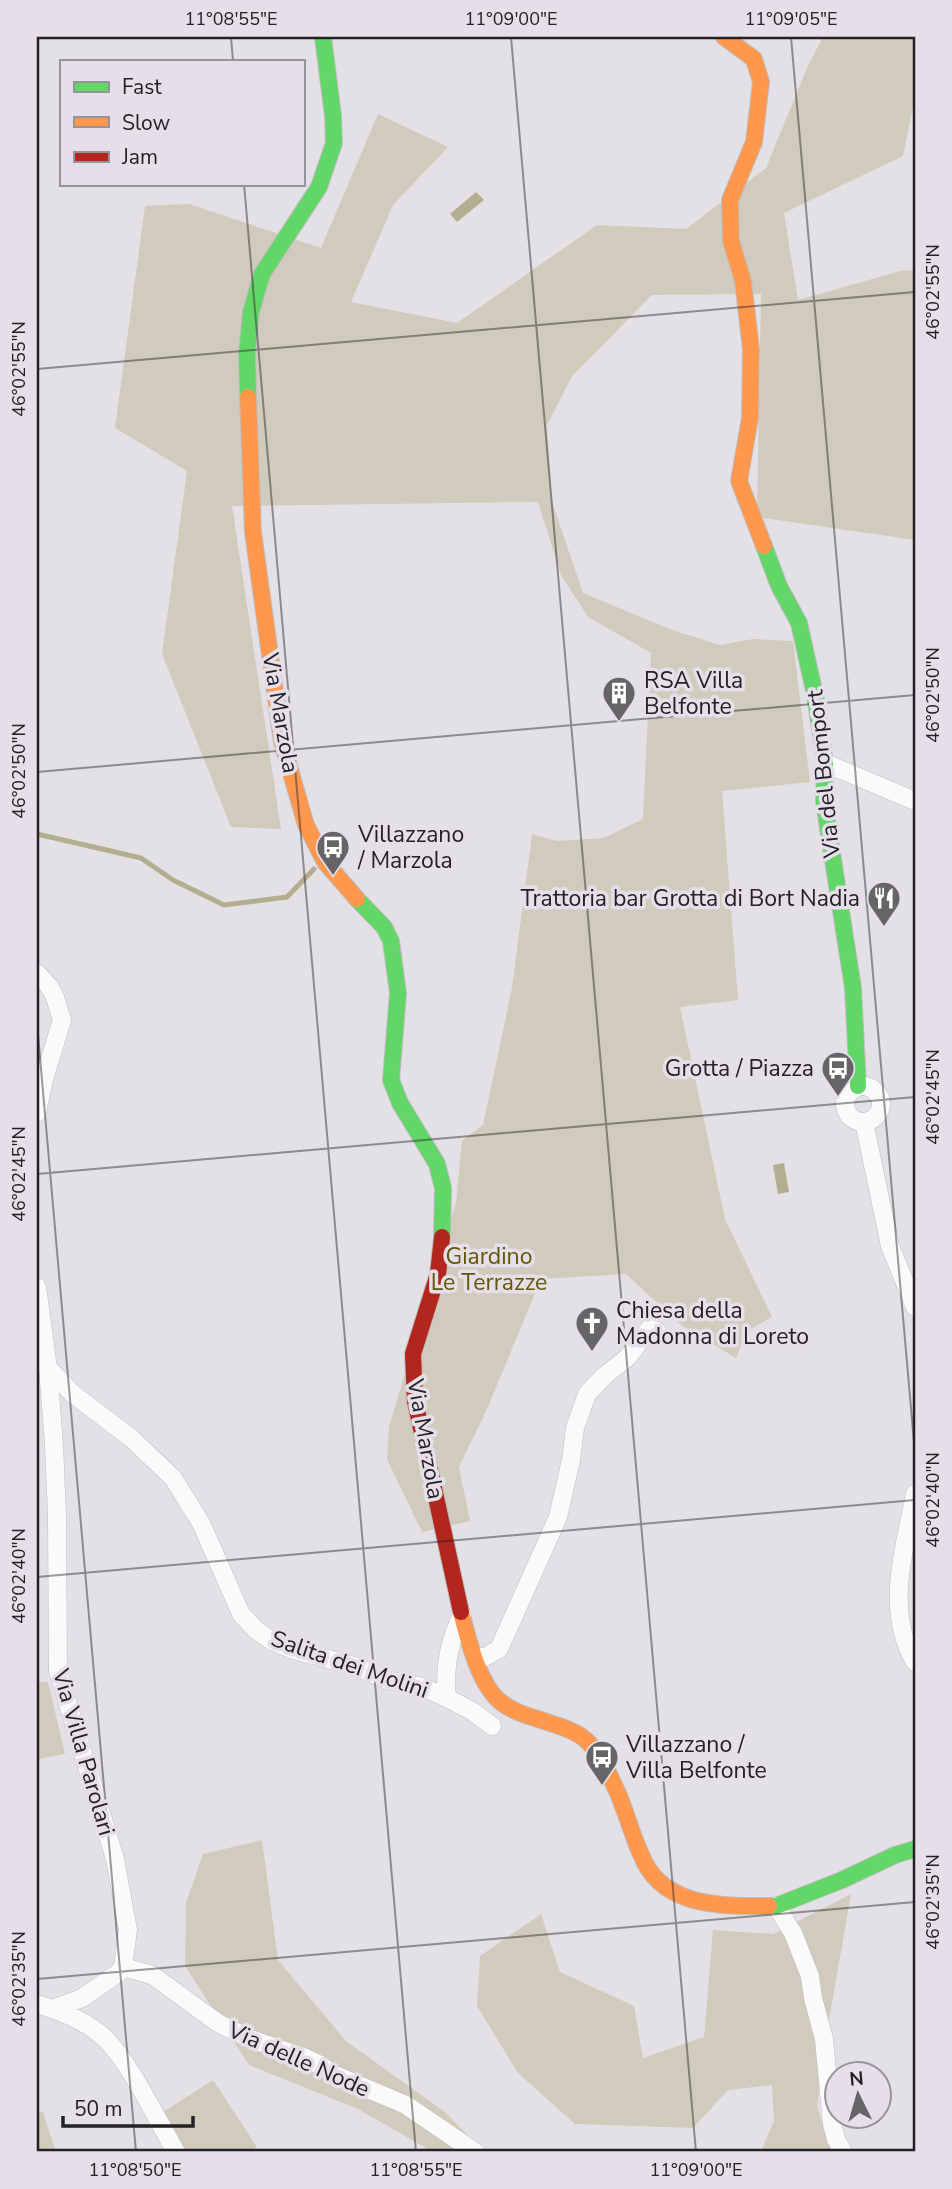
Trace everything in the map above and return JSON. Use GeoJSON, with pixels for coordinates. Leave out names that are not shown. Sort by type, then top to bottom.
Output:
{"type":"FeatureCollection","features":[{"type":"Feature","properties":{"kind":"street","name":"Via Marzola"},"geometry":{"type":"LineString","coordinates":[[323,37],[334,144],[319,187],[262,274],[251,312],[247,352],[253,532],[282,742],[306,825],[325,862],[384,927],[391,941],[398,993],[391,1080],[400,1103],[437,1164],[443,1188],[444,1213],[438,1274],[413,1354],[415,1401],[462,1615],[475,1657],[489,1690],[502,1703],[519,1713],[565,1728],[584,1738],[600,1755],[625,1809],[645,1863],[657,1881],[677,1894],[719,1906],[776,1906],[915,1849]]}},
{"type":"Feature","properties":{"kind":"street","name":"Via del Bomport"},"geometry":{"type":"LineString","coordinates":[[724,37],[754,59],[761,82],[754,142],[730,200],[732,241],[743,281],[751,349],[750,418],[739,481],[779,586],[799,623],[815,695],[825,763],[824,802],[853,988],[858,1086]]}},
{"type":"Feature","properties":{"kind":"street"},"geometry":{"type":"LineString","coordinates":[[825,763],[915,801]]}},
{"type":"Feature","properties":{"kind":"street"},"geometry":{"type":"LineString","coordinates":[[37,973],[55,997],[62,1020],[37,1113]]}},
{"type":"Feature","properties":{"kind":"street"},"geometry":{"type":"LineString","coordinates":[[858,1086],[875,1090],[881,1103],[876,1116],[864,1122],[851,1117],[845,1105],[849,1092],[858,1086]]}},
{"type":"Feature","properties":{"kind":"street"},"geometry":{"type":"LineString","coordinates":[[864,1122],[890,1246],[915,1307]]}},
{"type":"Feature","properties":{"kind":"street"},"geometry":{"type":"LineString","coordinates":[[37,1287],[48,1368]]}},
{"type":"Feature","properties":{"kind":"street"},"geometry":{"type":"LineString","coordinates":[[475,1657],[485,1657],[499,1649],[558,1517],[575,1428],[587,1394],[627,1358],[650,1328],[657,1331]]}},
{"type":"Feature","properties":{"kind":"street","name":"Salita dei Molini"},"geometry":{"type":"LineString","coordinates":[[48,1368],[73,1394],[131,1438],[173,1478],[201,1523],[241,1614],[256,1630],[272,1641],[292,1649],[354,1666],[387,1680],[423,1687],[472,1710],[492,1726]]}},
{"type":"Feature","properties":{"kind":"street","name":"Via Villa Parolari"},"geometry":{"type":"LineString","coordinates":[[48,1368],[57,1516],[58,1671],[115,1859],[128,1930],[123,1967]]}},
{"type":"Feature","properties":{"kind":"street"},"geometry":{"type":"LineString","coordinates":[[915,1494],[899,1577],[900,1615],[915,1662]]}},
{"type":"Feature","properties":{"kind":"street","name":"Salita dei Molini"},"geometry":{"type":"LineString","coordinates":[[447,1699],[447,1667],[453,1634],[462,1615]]}},
{"type":"Feature","properties":{"kind":"street"},"geometry":{"type":"LineString","coordinates":[[776,1906],[793,1933],[810,1976],[824,2039],[832,2124],[843,2152]]}},
{"type":"Feature","properties":{"kind":"street"},"geometry":{"type":"LineString","coordinates":[[45,2007],[82,1998],[123,1967]]}},
{"type":"Feature","properties":{"kind":"street","name":"Via delle Node"},"geometry":{"type":"LineString","coordinates":[[123,1967],[152,1975],[218,2023],[250,2039],[303,2057],[335,2076],[406,2105],[475,2152]]}},
{"type":"Feature","properties":{"kind":"street"},"geometry":{"type":"LineString","coordinates":[[45,2007],[74,2018],[99,2033],[113,2048],[176,2152]]}},
{"type":"Feature","properties":{"kind":"green space","name":"Giardino Le Terrazze"},"geometry":{"type":"Polygon","coordinates":[[[823,37],[915,37],[915,97],[903,156],[784,213],[798,300],[900,271],[915,270],[915,540],[757,517],[761,294],[652,295],[572,376],[547,425],[552,502],[583,593],[672,630],[720,645],[753,639],[793,641],[810,782],[722,791],[738,1000],[680,1007],[725,1219],[772,1317],[746,1332],[736,1358],[681,1325],[626,1274],[541,1279],[487,1409],[459,1467],[470,1521],[422,1532],[387,1459],[389,1427],[456,1203],[462,1141],[483,1125],[512,988],[532,834],[556,841],[604,838],[643,819],[651,653],[588,617],[561,575],[538,502],[232,506],[281,829],[231,827],[162,654],[187,471],[115,428],[145,206],[189,204],[321,248],[378,114],[448,147],[393,205],[351,302],[457,323],[597,225],[686,229],[766,168],[807,68],[823,37]]]}},
{"type":"Feature","properties":{"kind":"green space"},"geometry":{"type":"Polygon","coordinates":[[[37,1682],[48,1682],[65,1754],[37,1759],[37,1682]]]}},
{"type":"Feature","properties":{"kind":"green space"},"geometry":{"type":"Polygon","coordinates":[[[262,1840],[278,1960],[346,2041],[445,2112],[484,2152],[433,2152],[358,2109],[249,2065],[185,1966],[186,1903],[203,1854],[262,1840]]]}},
{"type":"Feature","properties":{"kind":"green space"},"geometry":{"type":"Polygon","coordinates":[[[851,1894],[822,2060],[817,2106],[822,2130],[824,2130],[831,2152],[761,2152],[774,2121],[772,2085],[728,2090],[693,2128],[575,2124],[518,2073],[477,2006],[480,1956],[541,1914],[560,1972],[634,2006],[643,2058],[704,2037],[713,1930],[773,1934],[851,1894]]]}},
{"type":"Feature","properties":{"kind":"green space"},"geometry":{"type":"Polygon","coordinates":[[[213,2080],[257,2147],[249,2152],[186,2152],[160,2114],[213,2080]]]}},
{"type":"Feature","properties":{"kind":"green space"},"geometry":{"type":"Polygon","coordinates":[[[37,2111],[43,2112],[56,2152],[37,2152],[37,2111]]]}},
{"type":"Feature","properties":{"kind":"shaded area"},"geometry":{"type":"Polygon","coordinates":[[[476,192],[484,200],[457,222],[450,214],[476,192]]]}},
{"type":"Feature","properties":{"kind":"shaded area"},"geometry":{"type":"Polygon","coordinates":[[[784,1163],[789,1192],[778,1194],[773,1165],[784,1163]]]}},
{"type":"Feature","properties":{"kind":"waterway"},"geometry":{"type":"LineString","coordinates":[[37,834],[141,858],[173,880],[224,905],[287,897],[314,869]]}},
{"type":"Feature","properties":{"kind":"traffic: fast"},"geometry":{"type":"LineString","coordinates":[[248,397],[247,353],[251,312],[262,274],[319,187],[334,143],[323,37]]}},
{"type":"Feature","properties":{"kind":"traffic: fast"},"geometry":{"type":"LineString","coordinates":[[764,546],[779,586],[799,623],[815,695],[825,763],[824,802],[853,988],[858,1086]]}},
{"type":"Feature","properties":{"kind":"traffic: fast"},"geometry":{"type":"LineString","coordinates":[[357,899],[384,927],[391,941],[398,993],[391,1080],[400,1103],[437,1164],[443,1188],[442,1237]]}},
{"type":"Feature","properties":{"kind":"traffic: fast"},"geometry":{"type":"LineString","coordinates":[[769,1906],[776,1906],[915,1849]]}},
{"type":"Feature","properties":{"kind":"traffic: slow"},"geometry":{"type":"LineString","coordinates":[[724,37],[754,59],[761,82],[754,142],[730,200],[731,241],[743,281],[751,349],[750,418],[739,481],[764,546]]}},
{"type":"Feature","properties":{"kind":"traffic: slow"},"geometry":{"type":"LineString","coordinates":[[248,397],[253,532],[282,742],[306,825],[325,862],[357,899]]}},
{"type":"Feature","properties":{"kind":"traffic: slow"},"geometry":{"type":"LineString","coordinates":[[461,1612],[481,1674],[494,1695],[516,1711],[579,1735],[598,1754],[616,1789],[645,1863],[655,1878],[668,1889],[700,1901],[735,1906],[769,1906]]}},
{"type":"Feature","properties":{"kind":"traffic: jam"},"geometry":{"type":"LineString","coordinates":[[442,1237],[438,1274],[413,1354],[415,1401],[461,1612]]}},
{"type":"Feature","properties":{"kind":"place","name":"RSA Villa Belfonte"},"geometry":{"type":"Point","coordinates":[619,723]}},
{"type":"Feature","properties":{"kind":"place","name":"Villazzano / Marzola"},"geometry":{"type":"Point","coordinates":[333,877]}},
{"type":"Feature","properties":{"kind":"place","name":"Trattoria bar Grotta di Bort Nadia"},"geometry":{"type":"Point","coordinates":[884,928]}},
{"type":"Feature","properties":{"kind":"place","name":"Grotta / Piazza"},"geometry":{"type":"Point","coordinates":[838,1098]}},
{"type":"Feature","properties":{"kind":"place","name":"Chiesa della Madonna di Loreto"},"geometry":{"type":"Point","coordinates":[592,1353]}},
{"type":"Feature","properties":{"kind":"place","name":"Villazzano / Villa Belfonte"},"geometry":{"type":"Point","coordinates":[602,1787]}}]}
